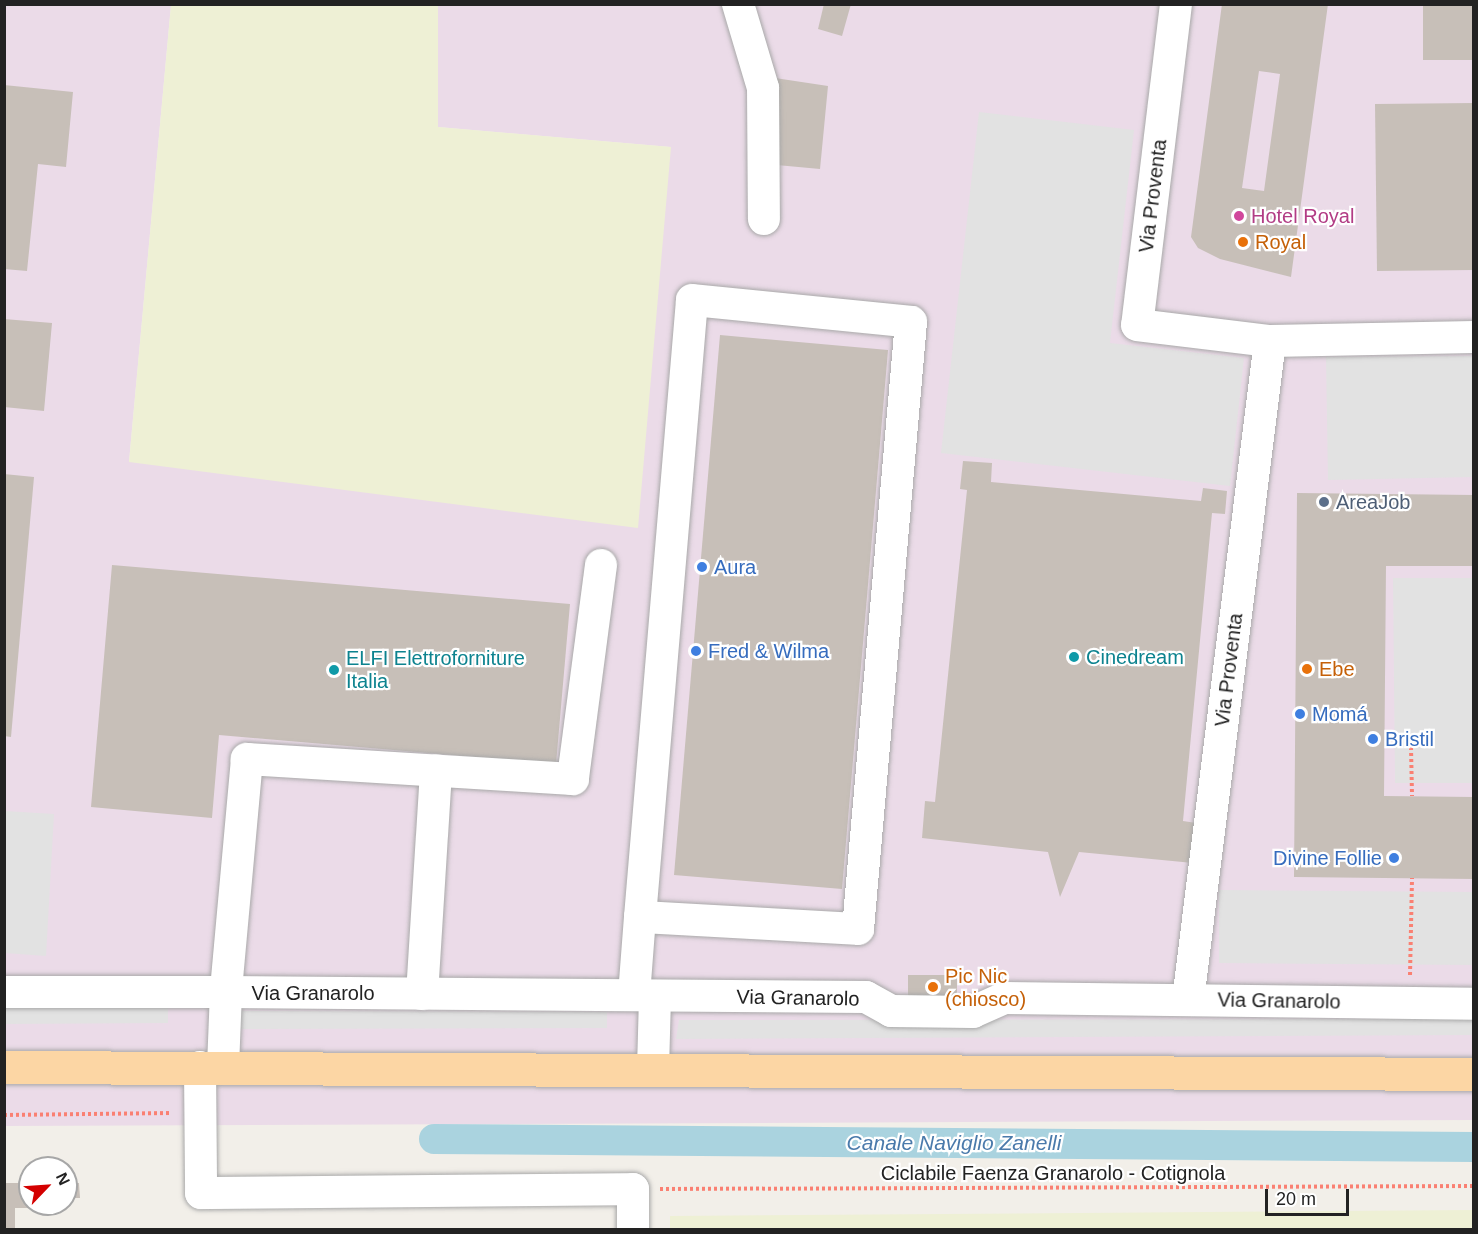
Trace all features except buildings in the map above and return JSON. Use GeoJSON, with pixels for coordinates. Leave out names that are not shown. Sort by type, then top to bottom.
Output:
{"type":"FeatureCollection","features":[{"type":"Feature","properties":{"kind":"main road"},"geometry":{"type":"LineString","coordinates":[[4,1067],[1473,1074]]}},
{"type":"Feature","properties":{"kind":"street"},"geometry":{"type":"LineString","coordinates":[[738,4],[763,88],[764,219]]}},
{"type":"Feature","properties":{"kind":"street","name":"Via Proventa"},"geometry":{"type":"LineString","coordinates":[[1176,4],[1137,325],[1270,341],[1473,337]]}},
{"type":"Feature","properties":{"kind":"street"},"geometry":{"type":"LineString","coordinates":[[640,917],[858,929],[911,322],[692,300],[640,917],[644,996],[653,1069]]}},
{"type":"Feature","properties":{"kind":"street","name":"Via Proventa"},"geometry":{"type":"LineString","coordinates":[[1188,1000],[1270,341]]}},
{"type":"Feature","properties":{"kind":"street"},"geometry":{"type":"LineString","coordinates":[[226,992],[247,759],[573,779],[602,565]]}},
{"type":"Feature","properties":{"kind":"street"},"geometry":{"type":"LineString","coordinates":[[422,994],[436,770]]}},
{"type":"Feature","properties":{"kind":"street","name":"Via Granarolo"},"geometry":{"type":"LineString","coordinates":[[4,992],[866,997],[891,1011],[973,1012],[1004,999],[1473,1004]]}},
{"type":"Feature","properties":{"kind":"street","name":"Via Granarolo"},"geometry":{"type":"LineString","coordinates":[[226,992],[201,1113],[201,1193],[633,1190]]}},
{"type":"Feature","properties":{"kind":"street"},"geometry":{"type":"LineString","coordinates":[[633,1190],[633,1230]]}},
{"type":"Feature","properties":{"kind":"path"},"geometry":{"type":"LineString","coordinates":[[1411,747],[1412,796]]}},
{"type":"Feature","properties":{"kind":"path"},"geometry":{"type":"LineString","coordinates":[[1410,1003],[1412,878]]}},
{"type":"Feature","properties":{"kind":"path"},"geometry":{"type":"LineString","coordinates":[[4,1115],[201,1113]]}},
{"type":"Feature","properties":{"kind":"path","name":"Ciclabile Faenza Granarolo - Cotignola"},"geometry":{"type":"LineString","coordinates":[[633,1190],[1473,1186]]}},
{"type":"Feature","properties":{"kind":"shaded area"},"geometry":{"type":"Polygon","coordinates":[[[4,5],[171,5],[129,462],[671,147],[438,127],[438,5],[1473,5],[1473,1120],[5,1126],[4,5]]]}},
{"type":"Feature","properties":{"kind":"shaded area"},"geometry":{"type":"Polygon","coordinates":[[[979,112],[1134,130],[1110,343],[1244,358],[1230,486],[941,453],[979,112]]]}},
{"type":"Feature","properties":{"kind":"shaded area"},"geometry":{"type":"Polygon","coordinates":[[[1473,356],[1473,477],[1328,480],[1326,357],[1473,356]]]}},
{"type":"Feature","properties":{"kind":"shaded area"},"geometry":{"type":"Polygon","coordinates":[[[1393,578],[1473,578],[1473,783],[1395,783],[1393,578]]]}},
{"type":"Feature","properties":{"kind":"shaded area"},"geometry":{"type":"Polygon","coordinates":[[[5,811],[54,814],[46,956],[5,953],[5,811]]]}},
{"type":"Feature","properties":{"kind":"shaded area"},"geometry":{"type":"Polygon","coordinates":[[[1219,890],[1473,892],[1473,965],[1219,963],[1219,890]]]}},
{"type":"Feature","properties":{"kind":"shaded area"},"geometry":{"type":"Polygon","coordinates":[[[4,1007],[168,1008],[168,1023],[5,1024],[4,1007]]]}},
{"type":"Feature","properties":{"kind":"shaded area"},"geometry":{"type":"Polygon","coordinates":[[[241,1011],[607,1012],[607,1028],[239,1029],[241,1011]]]}},
{"type":"Feature","properties":{"kind":"shaded area"},"geometry":{"type":"Polygon","coordinates":[[[1474,1019],[1473,1035],[676,1039],[679,1020],[1474,1019]]]}},
{"type":"Feature","properties":{"kind":"green space"},"geometry":{"type":"Polygon","coordinates":[[[171,5],[438,5],[438,127],[671,147],[638,528],[129,462],[171,5]]]}},
{"type":"Feature","properties":{"kind":"green space"},"geometry":{"type":"Polygon","coordinates":[[[1473,1210],[1473,1230],[670,1229],[670,1216],[1473,1210]]]}},
{"type":"Feature","properties":{"kind":"waterway","name":"Canale Naviglio Zanelli"},"geometry":{"type":"LineString","coordinates":[[434,1139],[1474,1147]]}},
{"type":"Feature","properties":{"kind":"place","name":"Hotel Royal"},"geometry":{"type":"Point","coordinates":[1239,216]}},
{"type":"Feature","properties":{"kind":"place","name":"Royal"},"geometry":{"type":"Point","coordinates":[1243,242]}},
{"type":"Feature","properties":{"kind":"place","name":"AreaJob"},"geometry":{"type":"Point","coordinates":[1324,502]}},
{"type":"Feature","properties":{"kind":"place","name":"Aura"},"geometry":{"type":"Point","coordinates":[702,567]}},
{"type":"Feature","properties":{"kind":"place","name":"Fred & Wilma"},"geometry":{"type":"Point","coordinates":[696,651]}},
{"type":"Feature","properties":{"kind":"place","name":"Cinedream"},"geometry":{"type":"Point","coordinates":[1074,657]}},
{"type":"Feature","properties":{"kind":"place","name":"Ebe"},"geometry":{"type":"Point","coordinates":[1307,669]}},
{"type":"Feature","properties":{"kind":"place","name":"ELFI Elettroforniture Italia"},"geometry":{"type":"Point","coordinates":[334,670]}},
{"type":"Feature","properties":{"kind":"place","name":"Momá"},"geometry":{"type":"Point","coordinates":[1300,714]}},
{"type":"Feature","properties":{"kind":"place","name":"Bristil"},"geometry":{"type":"Point","coordinates":[1373,739]}},
{"type":"Feature","properties":{"kind":"place","name":"Divine Follie"},"geometry":{"type":"Point","coordinates":[1394,858]}},
{"type":"Feature","properties":{"kind":"place","name":"Pic Nic (chiosco)"},"geometry":{"type":"Point","coordinates":[933,987]}}]}
